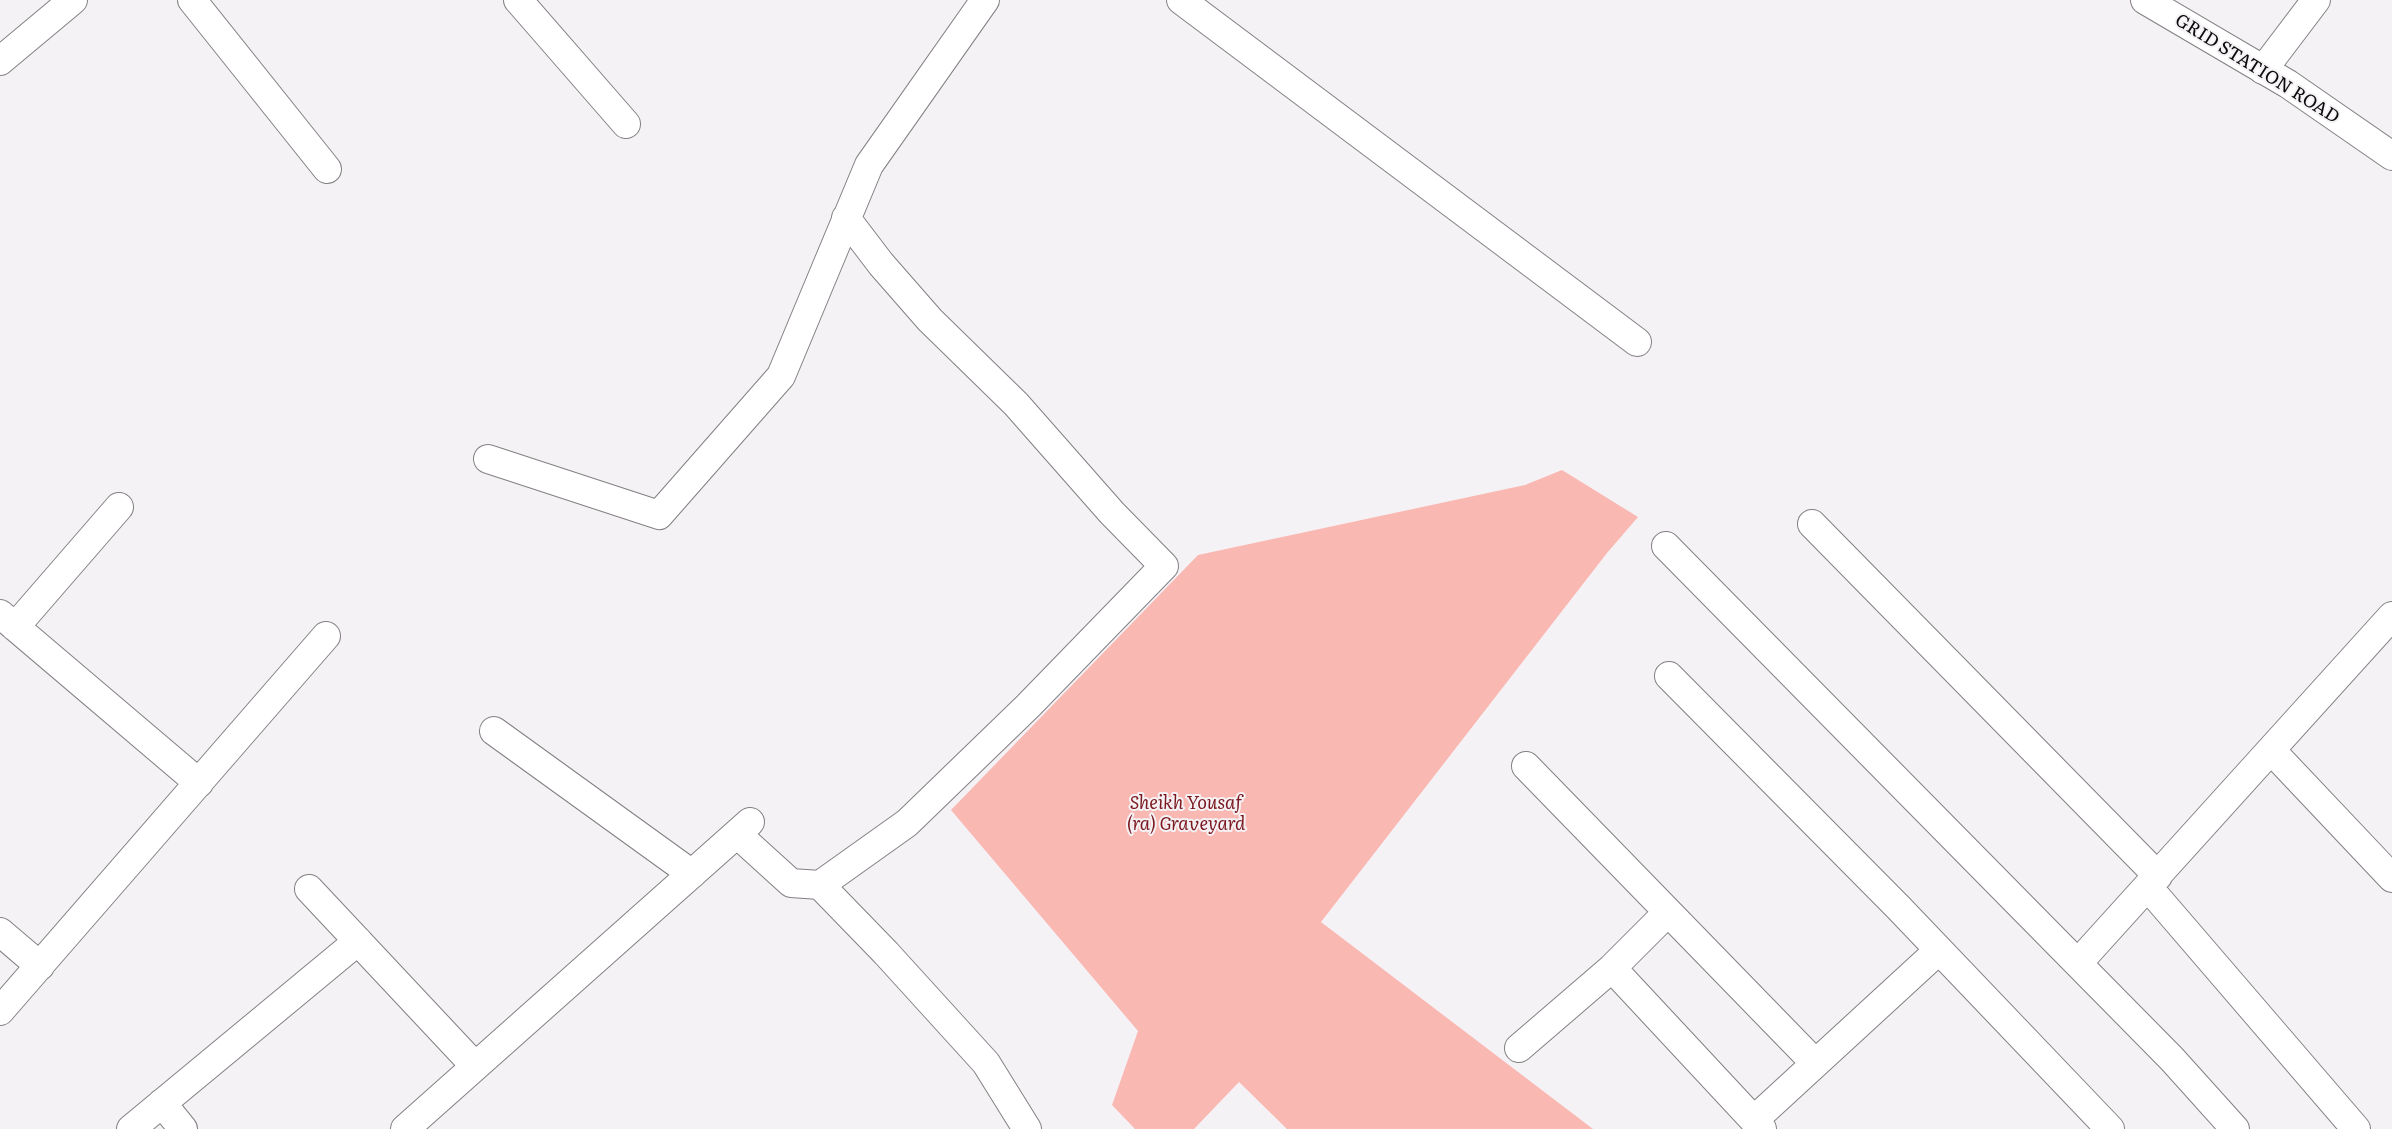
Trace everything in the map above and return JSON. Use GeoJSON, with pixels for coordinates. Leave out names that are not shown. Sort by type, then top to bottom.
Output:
{"type":"FeatureCollection","features":[{"type":"Feature","properties":{"kind":"street"},"geometry":{"type":"LineString","coordinates":[[0,61],[73,0]]}},
{"type":"Feature","properties":{"kind":"street"},"geometry":{"type":"LineString","coordinates":[[192,0],[327,169]]}},
{"type":"Feature","properties":{"kind":"street"},"geometry":{"type":"LineString","coordinates":[[518,0],[626,124]]}},
{"type":"Feature","properties":{"kind":"street"},"geometry":{"type":"LineString","coordinates":[[488,459],[659,515],[781,376],[869,165],[985,0]]}},
{"type":"Feature","properties":{"kind":"street"},"geometry":{"type":"LineString","coordinates":[[1181,0],[1637,342]]}},
{"type":"Feature","properties":{"kind":"street","name":"GRID STATION ROAD"},"geometry":{"type":"LineString","coordinates":[[2145,0],[2288,84],[2392,156]]}},
{"type":"Feature","properties":{"kind":"street"},"geometry":{"type":"LineString","coordinates":[[2263,70],[2316,0]]}},
{"type":"Feature","properties":{"kind":"street"},"geometry":{"type":"LineString","coordinates":[[405,1129],[744,828],[791,883],[820,885],[907,823],[1028,706],[1164,566],[1112,513],[1016,404],[930,320],[881,264],[846,218]]}},
{"type":"Feature","properties":{"kind":"street"},"geometry":{"type":"LineString","coordinates":[[119,507],[8,621],[198,782]]}},
{"type":"Feature","properties":{"kind":"street"},"geometry":{"type":"LineString","coordinates":[[1812,524],[2153,882],[2356,1129]]}},
{"type":"Feature","properties":{"kind":"street"},"geometry":{"type":"LineString","coordinates":[[1666,546],[2172,1058],[2235,1129]]}},
{"type":"Feature","properties":{"kind":"street"},"geometry":{"type":"LineString","coordinates":[[2078,963],[2392,616]]}},
{"type":"Feature","properties":{"kind":"street"},"geometry":{"type":"LineString","coordinates":[[0,1011],[326,636]]}},
{"type":"Feature","properties":{"kind":"street"},"geometry":{"type":"LineString","coordinates":[[1669,676],[1939,950],[2110,1129]]}},
{"type":"Feature","properties":{"kind":"street"},"geometry":{"type":"LineString","coordinates":[[494,731],[692,874]]}},
{"type":"Feature","properties":{"kind":"street"},"geometry":{"type":"LineString","coordinates":[[2271,750],[2392,878]]}},
{"type":"Feature","properties":{"kind":"street"},"geometry":{"type":"LineString","coordinates":[[1526,766],[1815,1063]]}},
{"type":"Feature","properties":{"kind":"street"},"geometry":{"type":"LineString","coordinates":[[820,885],[886,953],[986,1063],[1027,1129]]}},
{"type":"Feature","properties":{"kind":"street"},"geometry":{"type":"LineString","coordinates":[[309,889],[475,1066]]}},
{"type":"Feature","properties":{"kind":"street"},"geometry":{"type":"LineString","coordinates":[[1518,1048],[1612,968],[1668,912]]}},
{"type":"Feature","properties":{"kind":"street"},"geometry":{"type":"LineString","coordinates":[[0,932],[40,966]]}},
{"type":"Feature","properties":{"kind":"street"},"geometry":{"type":"LineString","coordinates":[[131,1129],[358,941]]}},
{"type":"Feature","properties":{"kind":"street"},"geometry":{"type":"LineString","coordinates":[[1612,968],[1758,1124],[1815,1063],[1939,950]]}},
{"type":"Feature","properties":{"kind":"street"},"geometry":{"type":"LineString","coordinates":[[162,1103],[183,1129]]}},
{"type":"Feature","properties":{"kind":"green space","name":"Sheikh Yousaf (ra) Graveyard"},"geometry":{"type":"Polygon","coordinates":[[[1562,470],[1638,517],[1607,553],[1321,922],[1593,1129],[1287,1129],[1239,1082],[1194,1129],[1135,1129],[1112,1105],[1138,1031],[951,810],[1198,555],[1525,485],[1562,470]]]}}]}
